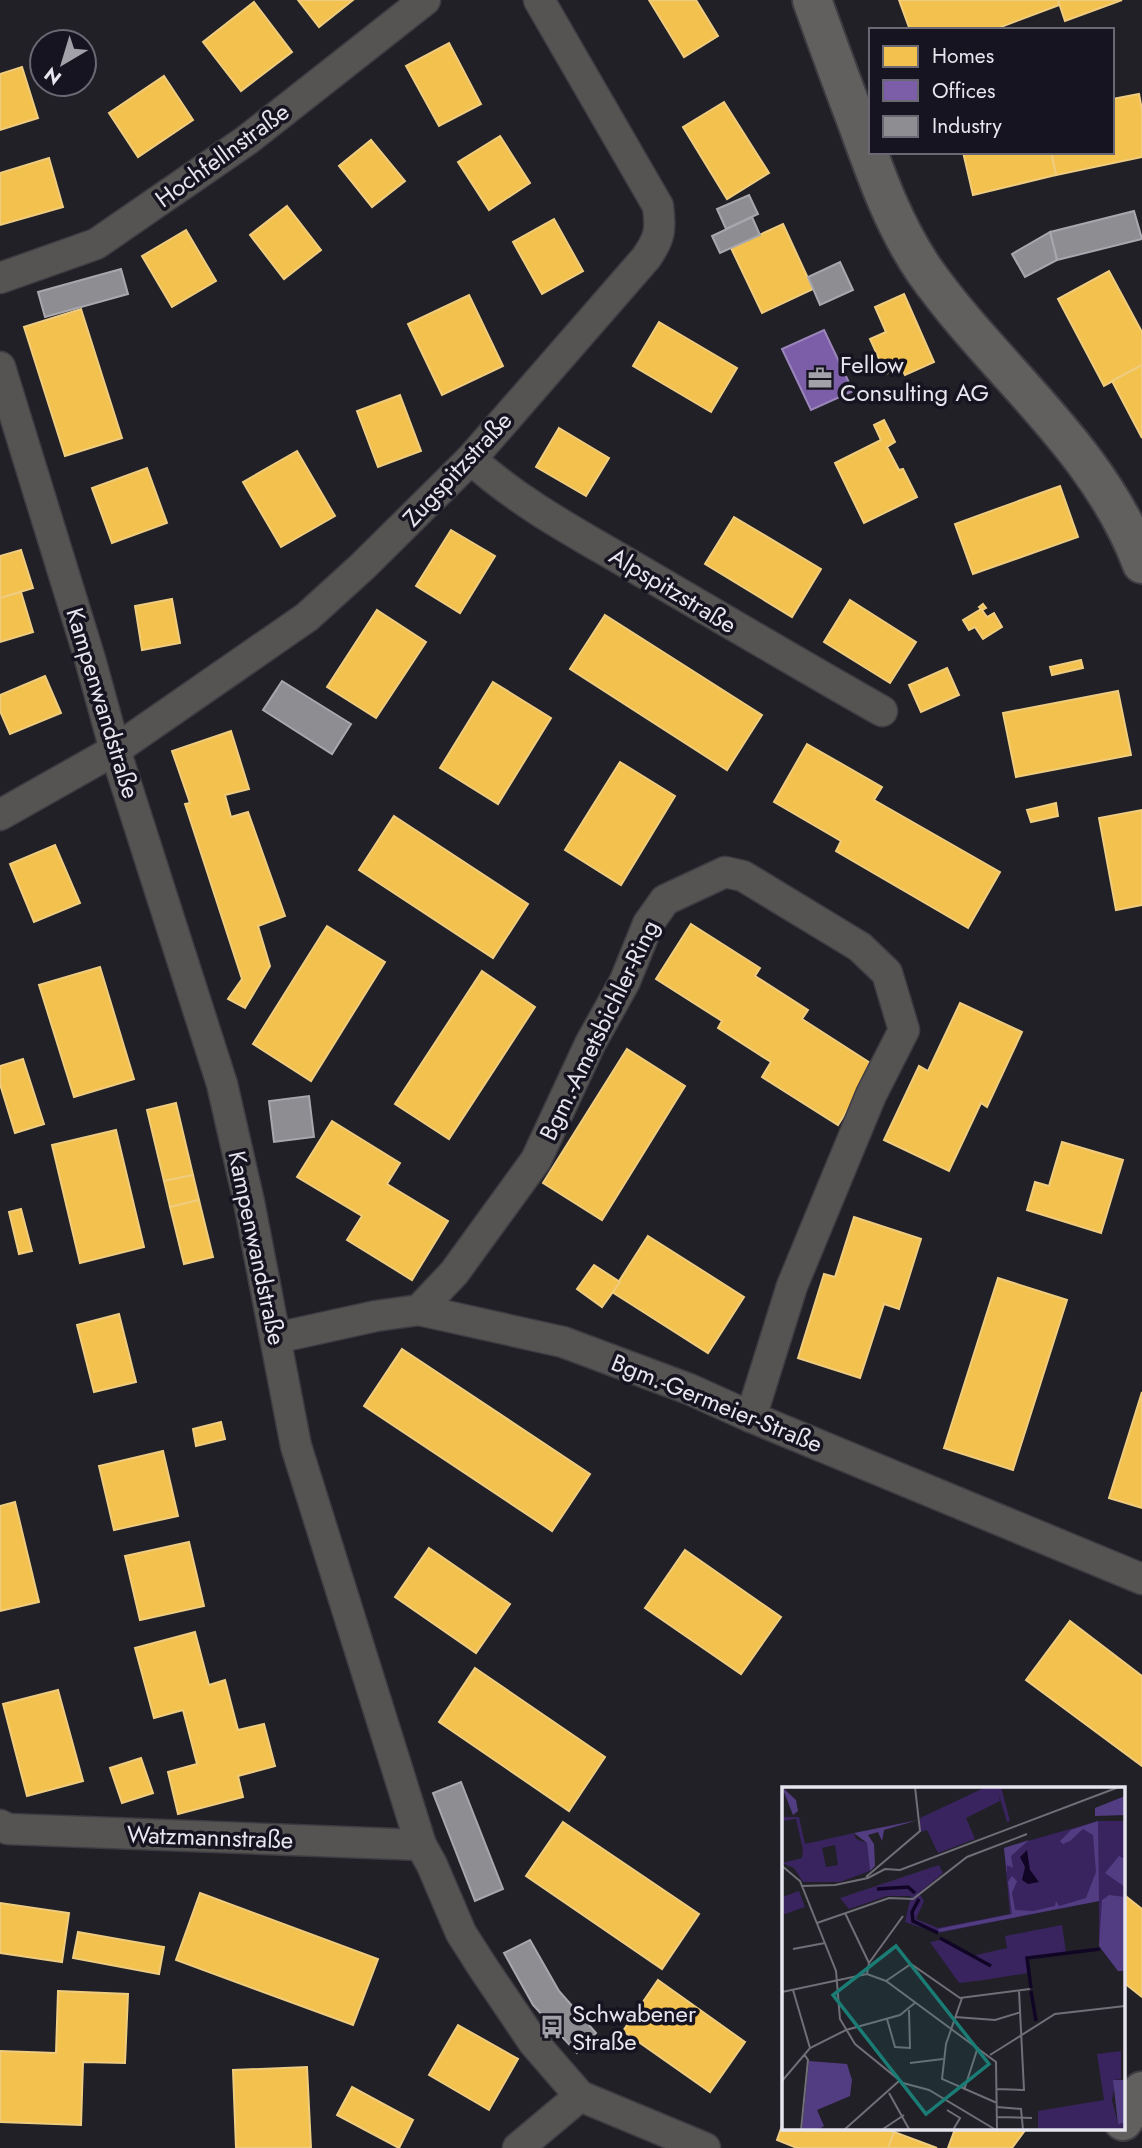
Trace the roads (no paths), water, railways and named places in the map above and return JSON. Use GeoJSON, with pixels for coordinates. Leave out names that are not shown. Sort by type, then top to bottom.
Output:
{"type":"FeatureCollection","features":[{"type":"Feature","properties":{"kind":"street","name":"Hochfellnstraße"},"geometry":{"type":"LineString","coordinates":[[0,278],[96,244],[247,140],[425,0]]}},
{"type":"Feature","properties":{"kind":"street","name":"Zugspitzstraße"},"geometry":{"type":"LineString","coordinates":[[0,815],[115,750],[307,617],[363,566],[471,459],[656,244],[661,227],[658,206],[539,0]]}},
{"type":"Feature","properties":{"kind":"street"},"geometry":{"type":"LineString","coordinates":[[812,0],[871,163],[903,236],[944,297],[1045,411],[1084,461],[1113,502],[1142,564]]}},
{"type":"Feature","properties":{"kind":"street","name":"Kampenwandstraße"},"geometry":{"type":"LineString","coordinates":[[0,367],[90,659],[115,750],[222,1084],[249,1202],[296,1446],[421,1845],[461,1933],[534,2043],[580,2096]]}},
{"type":"Feature","properties":{"kind":"street","name":"Alpspitzstraße"},"geometry":{"type":"LineString","coordinates":[[471,459],[503,487],[570,529],[882,710]]}},
{"type":"Feature","properties":{"kind":"street","name":"Bgm.-Ametsbichler-Ring"},"geometry":{"type":"LineString","coordinates":[[419,1310],[454,1273],[536,1160],[590,1044],[625,981],[648,924],[666,900],[725,872],[743,876],[860,947],[887,973],[904,1030],[871,1095],[792,1286],[751,1417]]}},
{"type":"Feature","properties":{"kind":"street","name":"Bgm.-Germeier-Straße"},"geometry":{"type":"LineString","coordinates":[[276,1338],[376,1316],[419,1310],[563,1342],[689,1389],[1142,1579]]}},
{"type":"Feature","properties":{"kind":"street","name":"Watzmannstraße"},"geometry":{"type":"LineString","coordinates":[[0,1825],[8,1829],[421,1845]]}},
{"type":"Feature","properties":{"kind":"street"},"geometry":{"type":"LineString","coordinates":[[1124,2119],[1142,2091]]}},
{"type":"Feature","properties":{"kind":"street"},"geometry":{"type":"LineString","coordinates":[[518,2148],[580,2096],[705,2148]]}},
{"type":"Feature","properties":{"kind":"street"},"geometry":{"type":"LineString","coordinates":[[1105,2148],[1117,2130]]}},
{"type":"Feature","properties":{"kind":"place","name":"Fellow Consulting AG"},"geometry":{"type":"Point","coordinates":[820,378]}},
{"type":"Feature","properties":{"kind":"place","name":"Schwabener Straße"},"geometry":{"type":"Point","coordinates":[552,2027]}}]}
